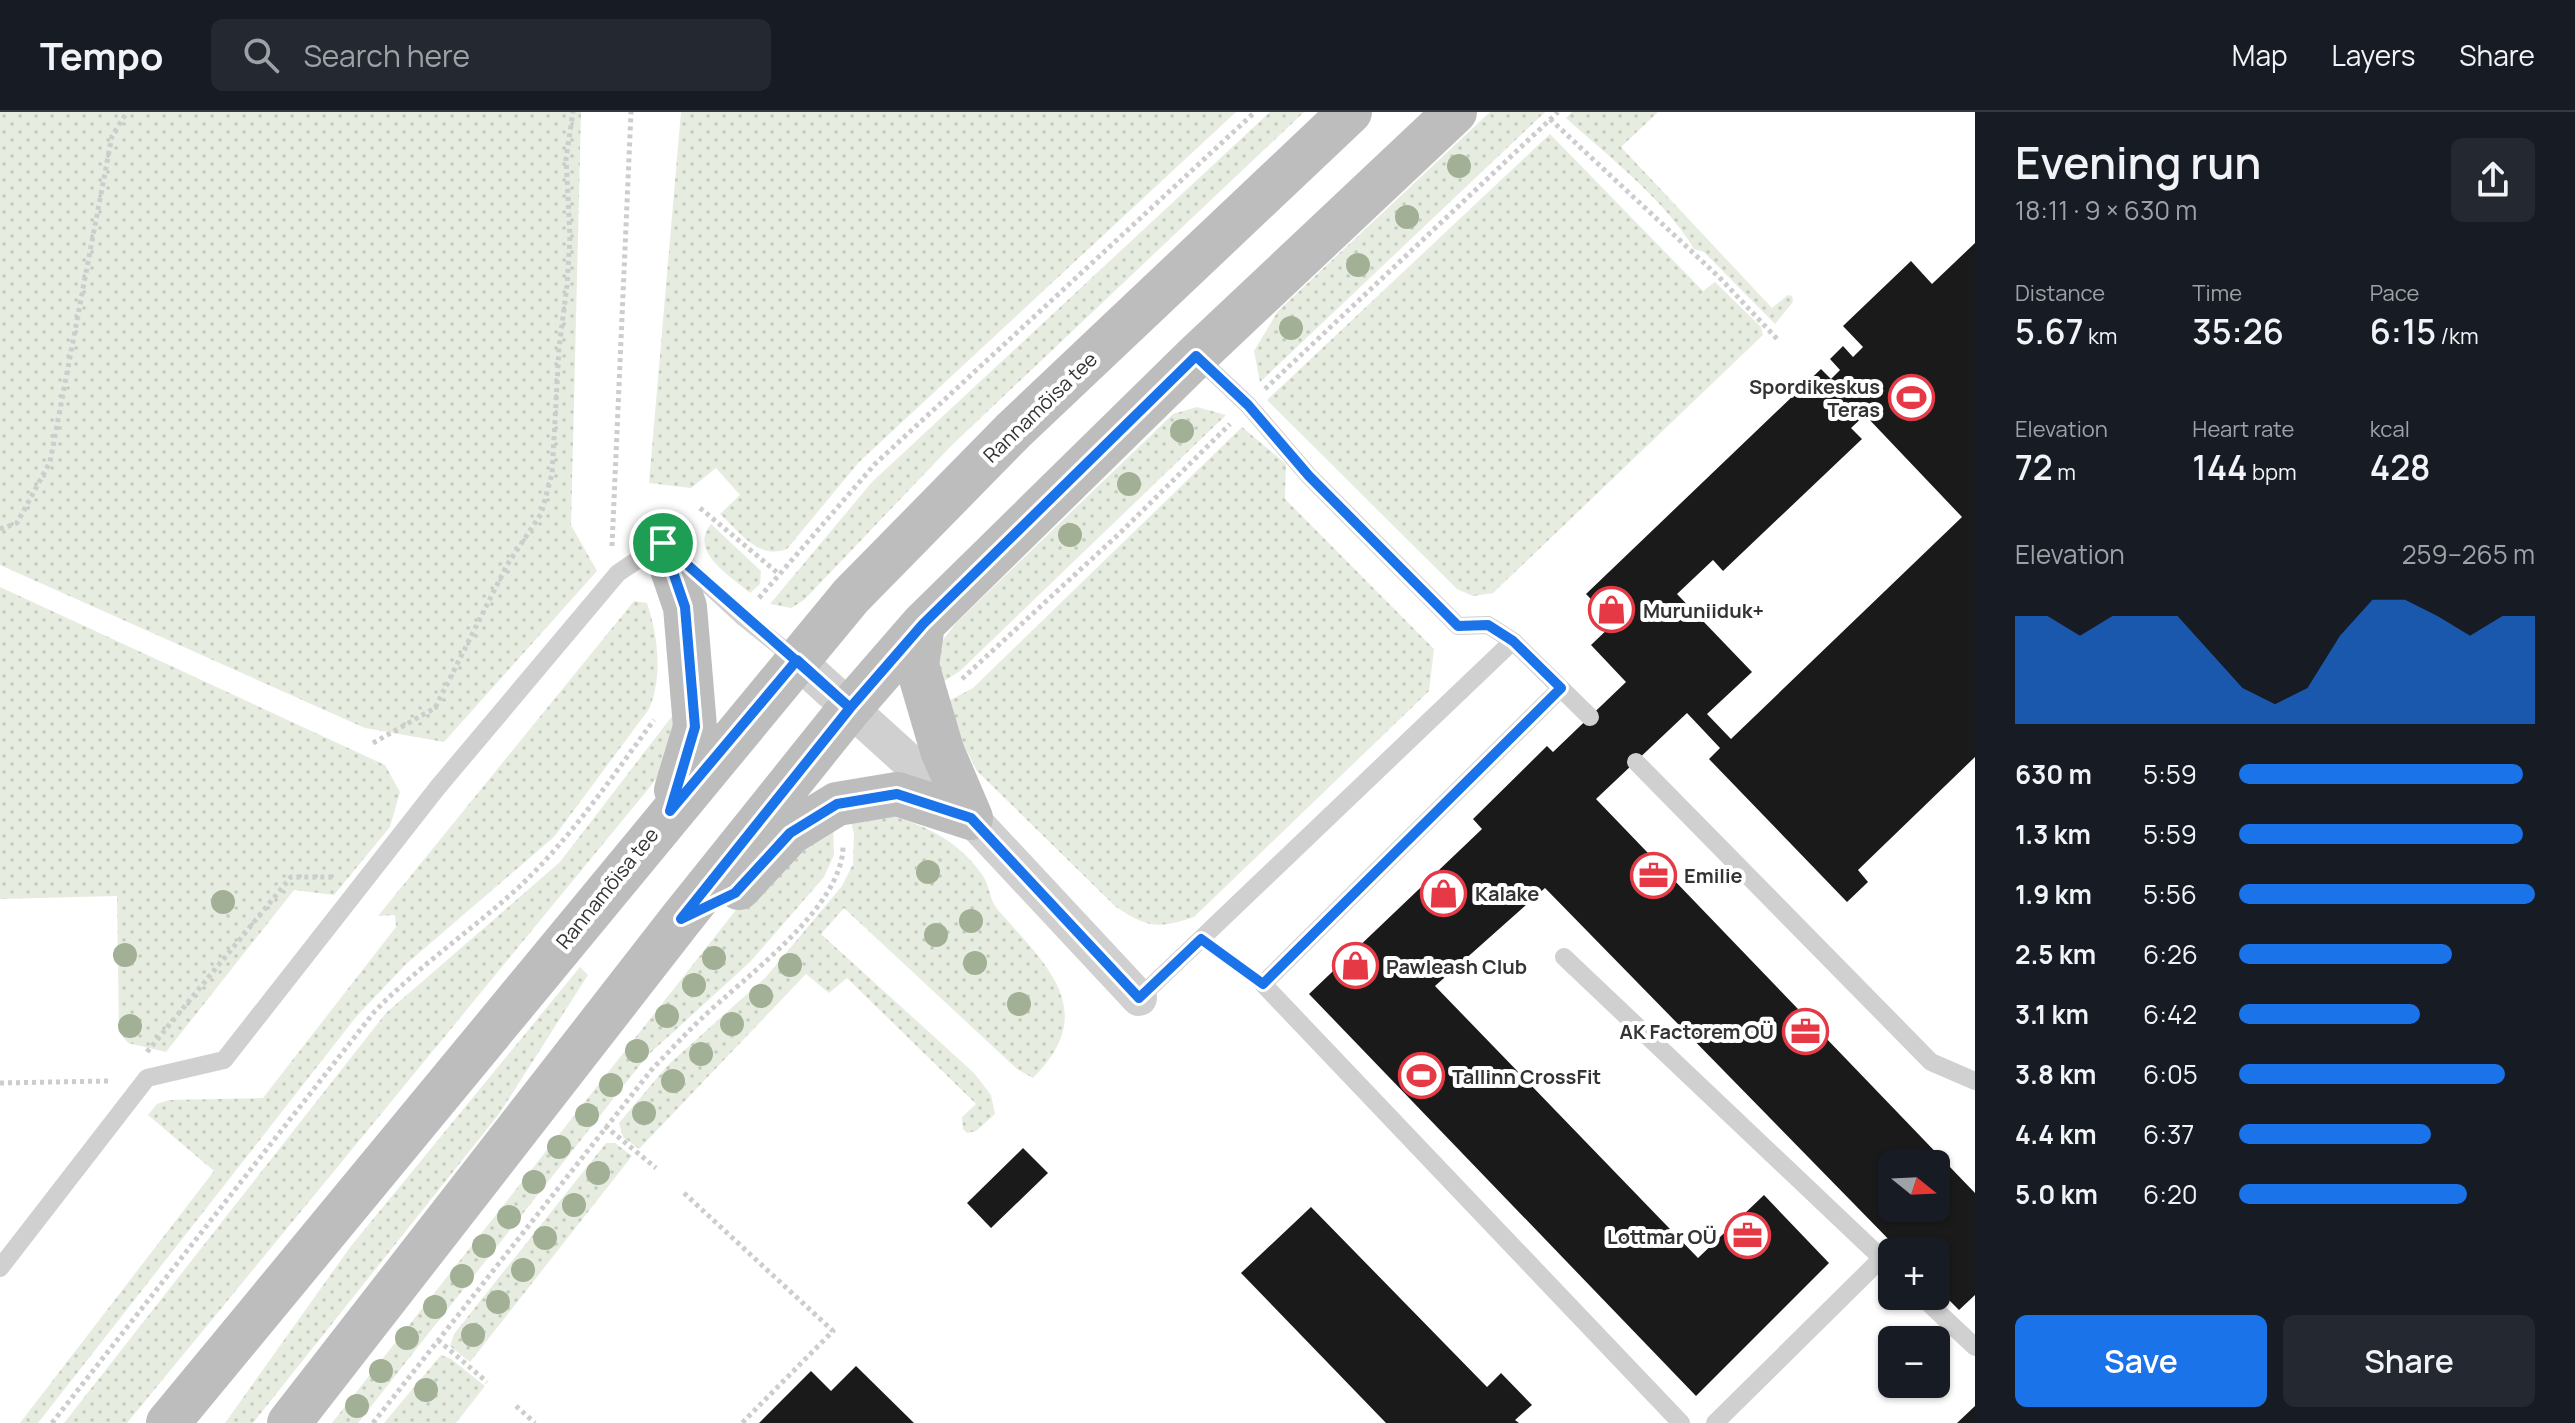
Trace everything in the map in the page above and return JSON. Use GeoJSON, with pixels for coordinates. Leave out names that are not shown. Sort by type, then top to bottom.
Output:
{"type":"FeatureCollection","features":[{"type":"Feature","properties":{"kind":"main road"},"geometry":{"type":"LineString","coordinates":[[289,1423],[681,919],[850,708],[923,624],[1196,356],[1455,112]]}},
{"type":"Feature","properties":{"kind":"main road","name":"Rannamõisa tee"},"geometry":{"type":"LineString","coordinates":[[168,1423],[670,811],[851,596],[1014,430],[1336,119]]}},
{"type":"Feature","properties":{"kind":"main road"},"geometry":{"type":"LineString","coordinates":[[663,543],[685,607],[695,727],[670,811]]}},
{"type":"Feature","properties":{"kind":"main road"},"geometry":{"type":"LineString","coordinates":[[923,624],[917,665],[942,750],[971,818]]}},
{"type":"Feature","properties":{"kind":"main road"},"geometry":{"type":"LineString","coordinates":[[681,919],[735,893],[790,833],[837,804],[897,794],[971,818]]}},
{"type":"Feature","properties":{"kind":"main road"},"geometry":{"type":"LineString","coordinates":[[207,1423],[321,1234]]}},
{"type":"Feature","properties":{"kind":"street"},"geometry":{"type":"LineString","coordinates":[[797,660],[971,818],[1139,998]]}},
{"type":"Feature","properties":{"kind":"lane"},"geometry":{"type":"LineString","coordinates":[[1196,356],[1248,405],[1309,476],[1458,626],[1488,625],[1513,641],[1590,717]]}},
{"type":"Feature","properties":{"kind":"lane"},"geometry":{"type":"LineString","coordinates":[[0,1268],[147,1078],[224,1060],[438,787],[618,573],[663,543],[743,617],[797,660]]}},
{"type":"Feature","properties":{"kind":"lane"},"geometry":{"type":"LineString","coordinates":[[1139,998],[1513,641]]}},
{"type":"Feature","properties":{"kind":"lane"},"geometry":{"type":"LineString","coordinates":[[1561,688],[1263,984],[1681,1423]]}},
{"type":"Feature","properties":{"kind":"lane"},"geometry":{"type":"LineString","coordinates":[[1636,762],[1931,1062],[1975,1081]]}},
{"type":"Feature","properties":{"kind":"lane"},"geometry":{"type":"LineString","coordinates":[[1564,957],[1878,1254]]}},
{"type":"Feature","properties":{"kind":"lane"},"geometry":{"type":"LineString","coordinates":[[1715,1423],[1878,1271]]}},
{"type":"Feature","properties":{"kind":"lane"},"geometry":{"type":"LineString","coordinates":[[1936,1310],[1975,1347]]}},
{"type":"Feature","properties":{"kind":"path"},"geometry":{"type":"LineString","coordinates":[[0,529],[17,523],[50,462],[112,136],[127,112]]}},
{"type":"Feature","properties":{"kind":"path"},"geometry":{"type":"LineString","coordinates":[[373,743],[435,708],[507,565],[541,514],[552,474],[559,348],[567,286],[570,237],[566,158],[573,112]]}},
{"type":"Feature","properties":{"kind":"path"},"geometry":{"type":"LineString","coordinates":[[618,573],[611,543],[631,112]]}},
{"type":"Feature","properties":{"kind":"path"},"geometry":{"type":"LineString","coordinates":[[758,599],[875,464],[1255,112]]}},
{"type":"Feature","properties":{"kind":"path"},"geometry":{"type":"LineString","coordinates":[[1265,388],[1558,112]]}},
{"type":"Feature","properties":{"kind":"path"},"geometry":{"type":"LineString","coordinates":[[1550,119],[1719,277],[1779,341]]}},
{"type":"Feature","properties":{"kind":"path"},"geometry":{"type":"LineString","coordinates":[[952,686],[1110,543],[1233,421]]}},
{"type":"Feature","properties":{"kind":"path"},"geometry":{"type":"LineString","coordinates":[[700,508],[779,574]]}},
{"type":"Feature","properties":{"kind":"path"},"geometry":{"type":"LineString","coordinates":[[52,1423],[375,1011],[412,973],[520,886],[577,823],[659,712]]}},
{"type":"Feature","properties":{"kind":"path"},"geometry":{"type":"LineString","coordinates":[[373,1423],[605,1126],[662,1058],[760,968],[809,915],[836,880],[843,862],[843,838]]}},
{"type":"Feature","properties":{"kind":"path"},"geometry":{"type":"LineString","coordinates":[[1201,939],[1263,984]]}},
{"type":"Feature","properties":{"kind":"path"},"geometry":{"type":"LineString","coordinates":[[0,1083],[108,1081]]}},
{"type":"Feature","properties":{"kind":"path"},"geometry":{"type":"LineString","coordinates":[[605,1126],[656,1168]]}},
{"type":"Feature","properties":{"kind":"path"},"geometry":{"type":"LineString","coordinates":[[684,1193],[833,1331],[742,1423]]}},
{"type":"Feature","properties":{"kind":"path"},"geometry":{"type":"LineString","coordinates":[[438,1340],[487,1382]]}},
{"type":"Feature","properties":{"kind":"path"},"geometry":{"type":"LineString","coordinates":[[516,1406],[535,1423]]}},
{"type":"Feature","properties":{"kind":"shaded area"},"geometry":{"type":"Polygon","coordinates":[[[0,112],[581,112],[571,525],[597,571],[444,742],[365,728],[0,565],[0,112]]]}},
{"type":"Feature","properties":{"kind":"shaded area"},"geometry":{"type":"Polygon","coordinates":[[[681,112],[1236,112],[859,462],[787,549],[767,551],[742,536],[720,514],[740,495],[716,468],[691,488],[649,483],[681,112]]]}},
{"type":"Feature","properties":{"kind":"shaded area"},"geometry":{"type":"Polygon","coordinates":[[[1270,112],[1304,112],[952,445],[804,600],[791,608],[770,604],[872,482],[1270,112]]]}},
{"type":"Feature","properties":{"kind":"shaded area"},"geometry":{"type":"Polygon","coordinates":[[[1490,112],[1545,112],[1260,382],[1254,351],[1278,311],[1490,112]]]}},
{"type":"Feature","properties":{"kind":"shaded area"},"geometry":{"type":"Polygon","coordinates":[[[1572,112],[1658,112],[1621,147],[1772,308],[1788,295],[1792,296],[1793,302],[1775,324],[1704,252],[1694,249],[1652,196],[1566,118],[1572,112]]]}},
{"type":"Feature","properties":{"kind":"shaded area"},"geometry":{"type":"Polygon","coordinates":[[[1550,134],[1703,291],[1715,282],[1761,327],[1763,335],[1493,593],[1473,596],[1457,589],[1267,400],[1550,134]]]}},
{"type":"Feature","properties":{"kind":"shaded area"},"geometry":{"type":"Polygon","coordinates":[[[1197,407],[1226,415],[960,671],[938,685],[939,645],[956,623],[1173,414],[1197,407]]]}},
{"type":"Feature","properties":{"kind":"shaded area"},"geometry":{"type":"Polygon","coordinates":[[[1242,427],[1286,464],[1285,499],[1434,649],[1429,691],[1194,917],[1162,925],[1145,923],[1116,907],[977,771],[943,704],[973,688],[1242,427]]]}},
{"type":"Feature","properties":{"kind":"shaded area"},"geometry":{"type":"Polygon","coordinates":[[[711,524],[761,571],[760,584],[750,593],[708,554],[705,534],[711,524]]]}},
{"type":"Feature","properties":{"kind":"shaded area"},"geometry":{"type":"Polygon","coordinates":[[[0,587],[385,765],[400,792],[390,827],[334,895],[294,890],[166,1052],[128,1043],[119,1031],[117,896],[0,899],[0,587]]]}},
{"type":"Feature","properties":{"kind":"shaded area"},"geometry":{"type":"Polygon","coordinates":[[[634,601],[647,603],[654,629],[657,670],[649,709],[554,837],[405,965],[356,1017],[38,1423],[20,1423],[214,1171],[148,1115],[157,1104],[169,1100],[263,1098],[396,927],[395,915],[378,916],[634,601]]]}},
{"type":"Feature","properties":{"kind":"shaded area"},"geometry":{"type":"Polygon","coordinates":[[[676,711],[663,771],[127,1423],[64,1423],[386,1013],[560,862],[676,711]]]}},
{"type":"Feature","properties":{"kind":"shaded area"},"geometry":{"type":"Polygon","coordinates":[[[870,810],[903,819],[947,840],[983,876],[994,905],[1033,949],[1059,989],[1064,1009],[1063,1031],[1053,1054],[1033,1078],[1017,1069],[844,908],[821,934],[974,1073],[991,1095],[995,1114],[976,1131],[967,1133],[963,1129],[962,1117],[976,1104],[847,978],[829,993],[806,974],[639,1149],[623,1137],[619,1123],[668,1065],[766,977],[842,886],[853,864],[854,834],[849,814],[870,810]]]}},
{"type":"Feature","properties":{"kind":"shaded area"},"geometry":{"type":"Polygon","coordinates":[[[833,824],[834,855],[824,877],[750,962],[647,1056],[358,1423],[332,1423],[739,906],[833,824]]]}},
{"type":"Feature","properties":{"kind":"shaded area"},"geometry":{"type":"Polygon","coordinates":[[[580,967],[588,975],[499,1114],[253,1423],[225,1423],[351,1246],[580,967]]]}},
{"type":"Feature","properties":{"kind":"shaded area"},"geometry":{"type":"Polygon","coordinates":[[[606,1143],[615,1143],[632,1156],[470,1362],[450,1346],[454,1334],[606,1143]]]}},
{"type":"Feature","properties":{"kind":"shaded area"},"geometry":{"type":"Polygon","coordinates":[[[441,1355],[451,1359],[485,1386],[456,1423],[384,1423],[441,1355]]]}},
{"type":"Feature","properties":{"kind":"building"},"geometry":{"type":"Polygon","coordinates":[[[1975,243],[1975,757],[1858,870],[1868,882],[1847,902],[1709,759],[1720,748],[1687,713],[1596,799],[1934,1150],[1878,1150],[1878,1222],[1950,1222],[1950,1167],[1975,1193],[1975,1295],[1959,1310],[1950,1301],[1950,1238],[1887,1238],[1545,888],[1435,986],[1698,1258],[1764,1195],[1829,1263],[1696,1396],[1309,994],[1482,829],[1473,819],[1547,746],[1553,752],[1626,682],[1591,645],[1614,623],[1586,594],[1821,369],[1831,379],[1840,370],[1830,359],[1843,346],[1853,357],[1863,347],[1843,326],[1911,261],[1932,284],[1975,243]],[[1865,415],[1851,428],[1862,439],[1723,571],[1713,560],[1677,594],[1752,672],[1707,714],[1731,739],[1962,517],[1865,415]]]}},
{"type":"Feature","properties":{"kind":"building"},"geometry":{"type":"Polygon","coordinates":[[[1023,1148],[1048,1173],[991,1228],[967,1203],[1023,1148]]]}},
{"type":"Feature","properties":{"kind":"building"},"geometry":{"type":"Polygon","coordinates":[[[1311,1207],[1487,1387],[1501,1373],[1532,1405],[1515,1420],[1519,1423],[1386,1423],[1241,1273],[1311,1207]]]}},
{"type":"Feature","properties":{"kind":"building"},"geometry":{"type":"Polygon","coordinates":[[[856,1366],[914,1423],[759,1423],[811,1371],[831,1391],[856,1366]]]}},
{"type":"Feature","properties":{"kind":"building"},"geometry":{"type":"Polygon","coordinates":[[[1975,1406],[1975,1423],[1957,1423],[1975,1406]]]}},
{"type":"Feature","properties":{"kind":"place","name":"Spordikeskus Teras"},"geometry":{"type":"Point","coordinates":[1911,397]}},
{"type":"Feature","properties":{"kind":"place","name":"Muruniiduk+"},"geometry":{"type":"Point","coordinates":[1612,610]}},
{"type":"Feature","properties":{"kind":"place","name":"Emilie"},"geometry":{"type":"Point","coordinates":[1653,875]}},
{"type":"Feature","properties":{"kind":"place","name":"Kalake"},"geometry":{"type":"Point","coordinates":[1444,893]}},
{"type":"Feature","properties":{"kind":"place","name":"Pawleash Club"},"geometry":{"type":"Point","coordinates":[1355,966]}},
{"type":"Feature","properties":{"kind":"place","name":"AK Factorem OÜ"},"geometry":{"type":"Point","coordinates":[1805,1031]}},
{"type":"Feature","properties":{"kind":"place","name":"Tallinn CrossFit"},"geometry":{"type":"Point","coordinates":[1421,1076]}},
{"type":"Feature","properties":{"kind":"place","name":"Lottmar OÜ"},"geometry":{"type":"Point","coordinates":[1748,1236]}},
{"type":"Feature","properties":{"kind":"route"},"geometry":{"type":"LineString","coordinates":[[663,543],[685,607],[695,727],[670,811],[797,660],[850,708],[923,624],[1196,356],[1248,405],[1309,476],[1458,626],[1488,625],[1513,641],[1561,688],[1263,984],[1201,939],[1139,998],[971,818],[897,794],[837,804],[790,833],[735,893],[681,919],[850,708],[797,660],[743,617],[663,543]]}}]}
